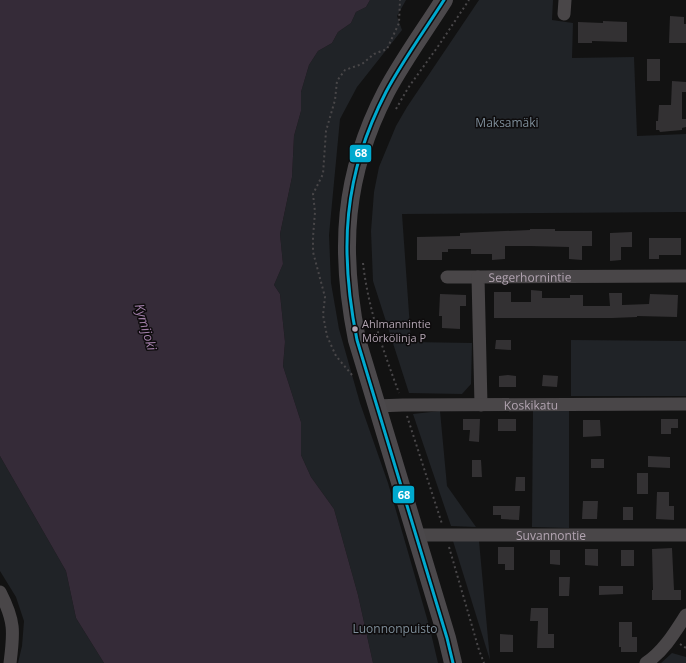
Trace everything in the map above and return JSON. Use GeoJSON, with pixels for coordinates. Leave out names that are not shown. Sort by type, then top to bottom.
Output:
{"type":"FeatureCollection","features":[{"type":"Feature","properties":{"kind":"street"},"geometry":{"type":"LineString","coordinates":[[444,0],[399,70],[380,105],[362,148],[352,190],[347,230],[346,259],[349,298],[356,340],[447,638],[453,663]]}},
{"type":"Feature","properties":{"kind":"street"},"geometry":{"type":"LineString","coordinates":[[564,14],[565,0]]}},
{"type":"Feature","properties":{"kind":"street","name":"Segerhornintie"},"geometry":{"type":"LineString","coordinates":[[482,405],[478,277],[686,276]]}},
{"type":"Feature","properties":{"kind":"street"},"geometry":{"type":"LineString","coordinates":[[447,277],[478,277]]}},
{"type":"Feature","properties":{"kind":"street","name":"Koskikatu"},"geometry":{"type":"LineString","coordinates":[[376,406],[686,404]]}},
{"type":"Feature","properties":{"kind":"street","name":"Suvannontie"},"geometry":{"type":"LineString","coordinates":[[415,534],[686,535]]}},
{"type":"Feature","properties":{"kind":"street"},"geometry":{"type":"LineString","coordinates":[[0,592],[12,620],[13,632],[10,663]]}},
{"type":"Feature","properties":{"kind":"street"},"geometry":{"type":"LineString","coordinates":[[646,663],[655,657],[668,642],[686,615]]}},
{"type":"Feature","properties":{"kind":"path"},"geometry":{"type":"LineString","coordinates":[[394,111],[408,88],[469,0]]}},
{"type":"Feature","properties":{"kind":"path"},"geometry":{"type":"LineString","coordinates":[[363,257],[366,286],[374,321],[401,399]]}},
{"type":"Feature","properties":{"kind":"green space","name":"Luonnonpuisto"},"geometry":{"type":"Polygon","coordinates":[[[370,0],[406,0],[397,16],[402,30],[357,87],[340,119],[329,235],[331,283],[339,329],[360,403],[388,483],[430,629],[438,663],[373,663],[358,595],[334,509],[311,477],[301,455],[301,422],[283,366],[285,342],[280,294],[274,285],[283,264],[280,234],[292,177],[294,136],[301,111],[301,92],[309,65],[318,51],[332,43],[338,32],[351,23],[356,12],[366,7],[370,0]]]}},
{"type":"Feature","properties":{"kind":"green space","name":"Maksamäki"},"geometry":{"type":"Polygon","coordinates":[[[479,0],[553,0],[552,20],[573,23],[572,58],[634,57],[637,136],[686,134],[686,212],[402,214],[411,342],[472,343],[471,384],[462,394],[409,393],[373,281],[371,231],[374,192],[379,167],[396,126],[407,107],[479,0]]]}},
{"type":"Feature","properties":{"kind":"green space"},"geometry":{"type":"Polygon","coordinates":[[[571,340],[686,341],[686,396],[571,396],[571,340]]]}},
{"type":"Feature","properties":{"kind":"green space"},"geometry":{"type":"Polygon","coordinates":[[[440,411],[447,486],[476,527],[451,526],[413,414],[440,411]]]}},
{"type":"Feature","properties":{"kind":"green space"},"geometry":{"type":"Polygon","coordinates":[[[533,411],[569,411],[569,528],[532,527],[533,411]]]}},
{"type":"Feature","properties":{"kind":"green space"},"geometry":{"type":"Polygon","coordinates":[[[0,456],[66,571],[76,618],[104,663],[18,663],[22,646],[24,621],[16,597],[0,571],[0,456]]]}},
{"type":"Feature","properties":{"kind":"green space"},"geometry":{"type":"Polygon","coordinates":[[[453,541],[479,541],[490,660],[453,541]]]}},
{"type":"Feature","properties":{"kind":"green space"},"geometry":{"type":"Polygon","coordinates":[[[672,653],[686,657],[686,663],[661,663],[672,653]]]}},
{"type":"Feature","properties":{"kind":"water","name":"Kymijoki"},"geometry":{"type":"Polygon","coordinates":[[[0,0],[370,0],[366,7],[356,12],[351,23],[338,32],[332,43],[318,51],[309,65],[301,92],[301,111],[294,136],[292,177],[280,234],[283,264],[274,285],[280,294],[285,342],[283,366],[301,422],[301,455],[311,477],[334,509],[358,595],[373,663],[104,663],[76,618],[66,571],[0,456],[0,0]]]}},
{"type":"Feature","properties":{"kind":"building"},"geometry":{"type":"Polygon","coordinates":[[[670,16],[684,17],[684,24],[686,24],[686,43],[669,43],[670,16]]]}},
{"type":"Feature","properties":{"kind":"building"},"geometry":{"type":"Polygon","coordinates":[[[603,21],[627,22],[627,42],[592,41],[592,43],[578,43],[578,22],[603,23],[603,21]]]}},
{"type":"Feature","properties":{"kind":"building"},"geometry":{"type":"Polygon","coordinates":[[[647,59],[660,59],[660,81],[647,81],[647,59]]]}},
{"type":"Feature","properties":{"kind":"building"},"geometry":{"type":"Polygon","coordinates":[[[672,81],[686,82],[686,92],[682,92],[682,119],[686,119],[686,127],[682,128],[682,130],[660,132],[659,130],[656,130],[659,105],[671,105],[672,81]]]}},
{"type":"Feature","properties":{"kind":"building"},"geometry":{"type":"Polygon","coordinates":[[[530,229],[592,231],[592,246],[582,246],[582,260],[569,259],[569,247],[505,246],[505,259],[492,260],[492,254],[471,254],[471,249],[448,249],[448,252],[442,252],[442,260],[417,260],[417,237],[460,236],[460,233],[530,229]]]}},
{"type":"Feature","properties":{"kind":"building"},"geometry":{"type":"Polygon","coordinates":[[[632,232],[632,247],[621,247],[621,260],[610,261],[610,233],[632,232]]]}},
{"type":"Feature","properties":{"kind":"building"},"geometry":{"type":"Polygon","coordinates":[[[649,238],[681,238],[681,255],[659,255],[659,259],[649,259],[649,238]]]}},
{"type":"Feature","properties":{"kind":"building"},"geometry":{"type":"Polygon","coordinates":[[[531,290],[542,291],[542,298],[570,298],[570,295],[583,295],[583,306],[610,306],[609,293],[622,293],[622,305],[649,304],[650,294],[678,295],[677,317],[637,316],[612,318],[494,318],[494,292],[511,292],[511,302],[531,302],[531,290]]]}},
{"type":"Feature","properties":{"kind":"building"},"geometry":{"type":"Polygon","coordinates":[[[440,294],[466,295],[466,306],[460,306],[460,329],[442,328],[442,316],[439,316],[440,294]]]}},
{"type":"Feature","properties":{"kind":"building"},"geometry":{"type":"Polygon","coordinates":[[[496,340],[511,340],[511,350],[495,349],[496,340]]]}},
{"type":"Feature","properties":{"kind":"building"},"geometry":{"type":"Polygon","coordinates":[[[543,375],[558,376],[557,387],[542,386],[543,375]]]}},
{"type":"Feature","properties":{"kind":"building"},"geometry":{"type":"Polygon","coordinates":[[[499,376],[516,376],[516,387],[499,387],[499,376]]]}},
{"type":"Feature","properties":{"kind":"building"},"geometry":{"type":"Polygon","coordinates":[[[463,419],[480,419],[479,442],[469,441],[470,430],[463,430],[463,419]]]}},
{"type":"Feature","properties":{"kind":"building"},"geometry":{"type":"Polygon","coordinates":[[[498,419],[516,419],[516,431],[498,431],[498,419]]]}},
{"type":"Feature","properties":{"kind":"building"},"geometry":{"type":"Polygon","coordinates":[[[661,419],[678,419],[678,428],[671,428],[671,434],[661,434],[661,419]]]}},
{"type":"Feature","properties":{"kind":"building"},"geometry":{"type":"Polygon","coordinates":[[[583,420],[600,420],[601,436],[583,437],[583,420]]]}},
{"type":"Feature","properties":{"kind":"building"},"geometry":{"type":"Polygon","coordinates":[[[648,456],[670,457],[670,468],[648,467],[648,456]]]}},
{"type":"Feature","properties":{"kind":"building"},"geometry":{"type":"Polygon","coordinates":[[[591,459],[604,459],[604,468],[591,468],[591,459]]]}},
{"type":"Feature","properties":{"kind":"building"},"geometry":{"type":"Polygon","coordinates":[[[472,460],[481,460],[482,477],[472,477],[472,460]]]}},
{"type":"Feature","properties":{"kind":"building"},"geometry":{"type":"Polygon","coordinates":[[[637,473],[648,473],[648,494],[637,494],[637,473]]]}},
{"type":"Feature","properties":{"kind":"building"},"geometry":{"type":"Polygon","coordinates":[[[516,477],[525,477],[525,491],[515,491],[516,477]]]}},
{"type":"Feature","properties":{"kind":"building"},"geometry":{"type":"Polygon","coordinates":[[[657,492],[669,492],[669,506],[674,506],[674,520],[656,519],[657,492]]]}},
{"type":"Feature","properties":{"kind":"building"},"geometry":{"type":"Polygon","coordinates":[[[583,501],[598,501],[597,519],[582,519],[583,501]]]}},
{"type":"Feature","properties":{"kind":"building"},"geometry":{"type":"Polygon","coordinates":[[[493,506],[520,506],[519,520],[501,519],[501,515],[493,515],[493,506]]]}},
{"type":"Feature","properties":{"kind":"building"},"geometry":{"type":"Polygon","coordinates":[[[623,507],[633,507],[633,520],[623,520],[623,507]]]}},
{"type":"Feature","properties":{"kind":"building"},"geometry":{"type":"Polygon","coordinates":[[[498,547],[514,547],[514,570],[505,570],[505,564],[498,564],[498,547]]]}},
{"type":"Feature","properties":{"kind":"building"},"geometry":{"type":"Polygon","coordinates":[[[672,548],[674,590],[681,590],[681,600],[652,600],[652,549],[672,548]]]}},
{"type":"Feature","properties":{"kind":"building"},"geometry":{"type":"Polygon","coordinates":[[[585,549],[598,549],[598,566],[585,565],[585,549]]]}},
{"type":"Feature","properties":{"kind":"building"},"geometry":{"type":"Polygon","coordinates":[[[550,550],[560,550],[560,565],[550,564],[550,550]]]}},
{"type":"Feature","properties":{"kind":"building"},"geometry":{"type":"Polygon","coordinates":[[[621,550],[634,550],[634,566],[621,566],[621,550]]]}},
{"type":"Feature","properties":{"kind":"building"},"geometry":{"type":"Polygon","coordinates":[[[559,577],[570,577],[569,596],[559,596],[559,577]]]}},
{"type":"Feature","properties":{"kind":"building"},"geometry":{"type":"Polygon","coordinates":[[[599,586],[623,586],[623,594],[599,595],[599,586]]]}},
{"type":"Feature","properties":{"kind":"building"},"geometry":{"type":"Polygon","coordinates":[[[531,608],[548,608],[548,634],[554,634],[554,648],[537,648],[538,621],[530,621],[531,608]]]}},
{"type":"Feature","properties":{"kind":"building"},"geometry":{"type":"Polygon","coordinates":[[[619,622],[632,622],[632,637],[637,637],[637,652],[621,652],[621,647],[619,647],[619,622]]]}},
{"type":"Feature","properties":{"kind":"building"},"geometry":{"type":"Polygon","coordinates":[[[500,634],[513,635],[513,652],[500,652],[500,634]]]}},
{"type":"Feature","properties":{"kind":"transit line","name":"68"},"geometry":{"type":"LineString","coordinates":[[444,0],[393,80],[372,123],[361,153],[353,183],[347,244],[351,307],[357,340],[447,638],[453,663]]}},
{"type":"Feature","properties":{"kind":"place","name":"Ahlmannintie Mörkölinja P"},"geometry":{"type":"Point","coordinates":[355,329]}}]}
